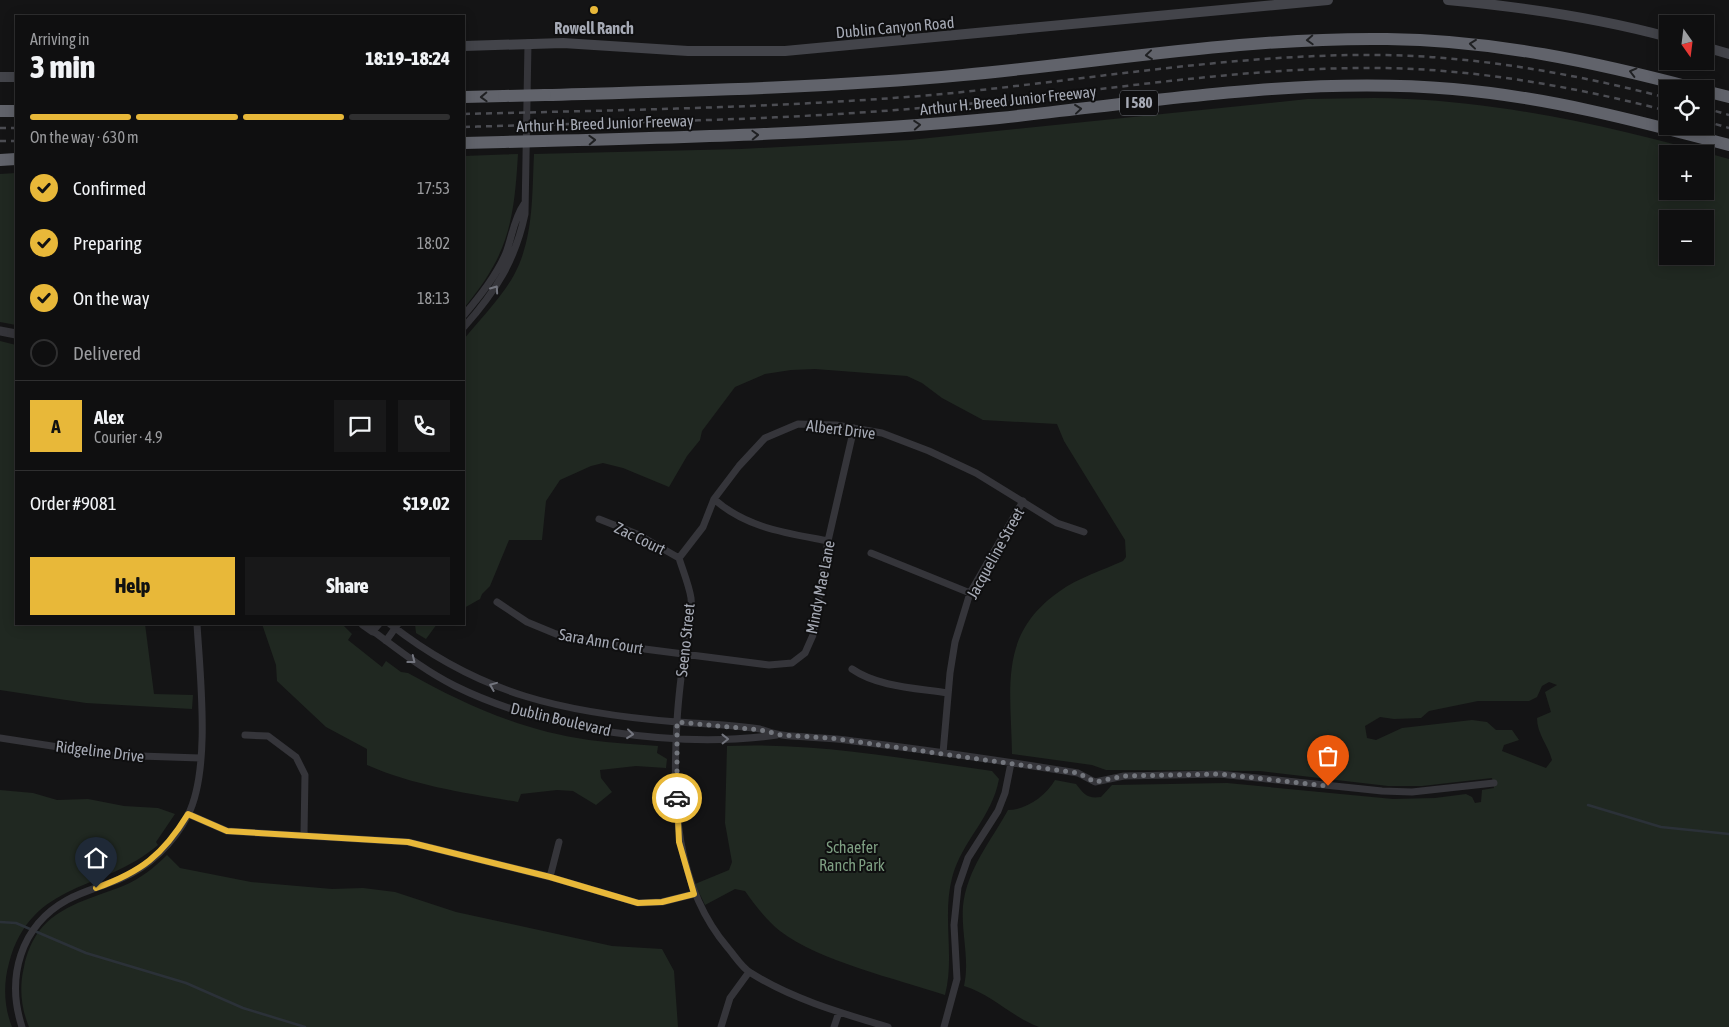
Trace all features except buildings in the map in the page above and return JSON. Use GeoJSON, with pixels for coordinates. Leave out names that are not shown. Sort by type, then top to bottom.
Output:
{"type":"FeatureCollection","features":[{"type":"Feature","properties":{"kind":"highway","name":"Arthur H. Breed Junior Freeway"},"geometry":{"type":"LineString","coordinates":[[465,97],[860,83],[998,72],[1286,41],[1355,39],[1422,40],[1525,51],[1609,66],[1663,80]]}},
{"type":"Feature","properties":{"kind":"highway","name":"Arthur H. Breed Junior Freeway"},"geometry":{"type":"LineString","coordinates":[[465,144],[872,128],[1285,88],[1360,85],[1453,89],[1520,97],[1612,115],[1729,145]]}},
{"type":"Feature","properties":{"kind":"highway"},"geometry":{"type":"LineString","coordinates":[[1714,93],[1729,97]]}},
{"type":"Feature","properties":{"kind":"highway"},"geometry":{"type":"LineString","coordinates":[[0,112],[15,111]]}},
{"type":"Feature","properties":{"kind":"highway"},"geometry":{"type":"LineString","coordinates":[[0,160],[15,159]]}},
{"type":"Feature","properties":{"kind":"main road","name":"Dublin Canyon Road"},"geometry":{"type":"LineString","coordinates":[[465,46],[570,43],[700,52],[786,51],[1328,0]]}},
{"type":"Feature","properties":{"kind":"main road"},"geometry":{"type":"LineString","coordinates":[[1448,0],[1520,7],[1569,15],[1659,35]]}},
{"type":"Feature","properties":{"kind":"main road"},"geometry":{"type":"LineString","coordinates":[[1714,50],[1729,54]]}},
{"type":"Feature","properties":{"kind":"main road"},"geometry":{"type":"LineString","coordinates":[[0,77],[15,77]]}},
{"type":"Feature","properties":{"kind":"street"},"geometry":{"type":"LineString","coordinates":[[465,326],[488,298],[514,256],[525,214],[528,43]]}},
{"type":"Feature","properties":{"kind":"street"},"geometry":{"type":"LineString","coordinates":[[465,314],[492,279],[505,255],[518,213],[524,204]]}},
{"type":"Feature","properties":{"kind":"street"},"geometry":{"type":"LineString","coordinates":[[0,330],[15,334]]}},
{"type":"Feature","properties":{"kind":"street","name":"Albert Drive"},"geometry":{"type":"LineString","coordinates":[[679,558],[703,527],[714,499],[739,466],[765,438],[798,424],[836,425],[882,433],[929,451],[976,473],[1057,524],[1084,532]]}},
{"type":"Feature","properties":{"kind":"street","name":"Mindy Mae Lane"},"geometry":{"type":"LineString","coordinates":[[684,655],[769,666],[792,663],[805,653],[813,635],[828,541],[854,428]]}},
{"type":"Feature","properties":{"kind":"street"},"geometry":{"type":"LineString","coordinates":[[714,499],[740,519],[777,531],[828,541]]}},
{"type":"Feature","properties":{"kind":"street","name":"Jacqueline Street"},"geometry":{"type":"LineString","coordinates":[[943,753],[955,642],[970,593],[1023,502]]}},
{"type":"Feature","properties":{"kind":"street","name":"Zac Court"},"geometry":{"type":"LineString","coordinates":[[599,519],[637,534],[679,558]]}},
{"type":"Feature","properties":{"kind":"street"},"geometry":{"type":"LineString","coordinates":[[871,553],[970,593]]}},
{"type":"Feature","properties":{"kind":"street","name":"Seeno Street"},"geometry":{"type":"LineString","coordinates":[[679,558],[691,598],[690,622],[684,655],[676,738],[679,842],[694,894],[713,931],[749,972]]}},
{"type":"Feature","properties":{"kind":"street","name":"Sara Ann Court"},"geometry":{"type":"LineString","coordinates":[[497,602],[527,622],[556,634],[590,642],[684,655]]}},
{"type":"Feature","properties":{"kind":"street"},"geometry":{"type":"LineString","coordinates":[[22,1027],[16,1001],[17,969],[22,950],[36,924],[68,899],[122,879],[157,856],[174,838],[188,814],[197,786],[200,758],[201,699],[197,625]]}},
{"type":"Feature","properties":{"kind":"street"},"geometry":{"type":"LineString","coordinates":[[386,641],[394,625]]}},
{"type":"Feature","properties":{"kind":"street","name":"Dublin Boulevard"},"geometry":{"type":"LineString","coordinates":[[394,625],[443,662],[472,677],[510,693],[548,704],[600,714],[761,730],[781,735]]}},
{"type":"Feature","properties":{"kind":"street","name":"Dublin Boulevard"},"geometry":{"type":"LineString","coordinates":[[376,628],[386,641],[420,666],[454,686],[521,712],[604,731],[676,738],[729,739],[781,735],[830,738],[1078,773],[1095,782],[1124,776],[1219,774],[1382,791],[1412,792],[1474,787],[1494,783]]}},
{"type":"Feature","properties":{"kind":"street"},"geometry":{"type":"LineString","coordinates":[[852,669],[862,676],[888,683],[948,693]]}},
{"type":"Feature","properties":{"kind":"street"},"geometry":{"type":"LineString","coordinates":[[245,735],[268,736],[296,757],[305,775],[304,834]]}},
{"type":"Feature","properties":{"kind":"street","name":"Ridgeline Drive"},"geometry":{"type":"LineString","coordinates":[[0,738],[110,755],[200,758]]}},
{"type":"Feature","properties":{"kind":"street"},"geometry":{"type":"LineString","coordinates":[[944,1027],[957,979],[954,925],[958,887],[968,858],[998,811],[1005,793],[1011,763]]}},
{"type":"Feature","properties":{"kind":"street"},"geometry":{"type":"LineString","coordinates":[[188,814],[227,831],[304,834],[408,842],[550,877],[638,903],[662,902],[694,894]]}},
{"type":"Feature","properties":{"kind":"street"},"geometry":{"type":"LineString","coordinates":[[550,877],[559,842]]}},
{"type":"Feature","properties":{"kind":"street"},"geometry":{"type":"LineString","coordinates":[[721,1027],[730,998],[749,972],[791,993],[839,1012],[888,1027]]}},
{"type":"Feature","properties":{"kind":"street"},"geometry":{"type":"LineString","coordinates":[[834,1027],[839,1012]]}},
{"type":"Feature","properties":{"kind":"green space"},"geometry":{"type":"Polygon","coordinates":[[[1395,98],[1489,106],[1570,120],[1676,145],[1659,145],[1659,200],[1714,200],[1714,155],[1729,159],[1729,1027],[1039,1027],[1020,1018],[983,994],[964,986],[966,956],[963,906],[969,880],[1008,810],[1022,808],[1035,801],[1041,797],[1055,780],[1076,784],[1081,791],[1092,797],[1101,797],[1112,785],[1227,783],[1393,799],[1435,798],[1466,794],[1472,797],[1475,803],[1481,802],[1482,790],[1494,788],[1492,778],[1422,786],[1388,786],[1260,771],[1106,770],[1092,765],[1012,754],[1010,684],[1012,664],[1017,644],[1026,625],[1040,608],[1067,586],[1123,561],[1126,557],[1125,540],[1064,441],[1057,424],[983,420],[942,398],[922,383],[907,376],[815,369],[791,370],[765,374],[735,387],[702,431],[700,440],[687,456],[669,487],[623,468],[603,463],[591,466],[560,480],[546,501],[542,540],[509,540],[490,586],[480,599],[465,607],[465,338],[503,292],[521,261],[531,216],[534,154],[741,149],[910,140],[1308,99],[1395,98]],[[1549,682],[1542,686],[1537,697],[1529,701],[1478,701],[1429,711],[1421,718],[1394,719],[1380,717],[1365,726],[1367,738],[1376,740],[1402,728],[1472,720],[1487,722],[1496,730],[1512,730],[1519,740],[1504,745],[1502,751],[1546,768],[1552,760],[1537,724],[1537,718],[1551,712],[1545,692],[1557,685],[1549,682]]]}},
{"type":"Feature","properties":{"kind":"green space"},"geometry":{"type":"Polygon","coordinates":[[[518,154],[514,199],[506,236],[491,271],[465,307],[465,156],[518,154]]]}},
{"type":"Feature","properties":{"kind":"green space"},"geometry":{"type":"Polygon","coordinates":[[[15,173],[15,325],[0,322],[0,174],[15,173]]]}},
{"type":"Feature","properties":{"kind":"green space"},"geometry":{"type":"Polygon","coordinates":[[[0,341],[15,345],[15,625],[145,625],[154,694],[193,695],[192,709],[86,703],[0,690],[0,341]]]}},
{"type":"Feature","properties":{"kind":"green space"},"geometry":{"type":"Polygon","coordinates":[[[262,625],[343,625],[352,634],[348,640],[382,667],[386,661],[401,672],[408,673],[473,706],[541,730],[589,740],[658,746],[657,753],[667,759],[666,768],[636,766],[600,770],[601,778],[612,792],[596,805],[573,791],[557,790],[521,794],[518,802],[422,784],[367,765],[367,749],[326,727],[277,681],[276,665],[262,625]]]}},
{"type":"Feature","properties":{"kind":"green space"},"geometry":{"type":"Polygon","coordinates":[[[415,625],[436,625],[426,639],[416,633],[415,625]]]}},
{"type":"Feature","properties":{"kind":"green space","name":"Schaefer Ranch Park"},"geometry":{"type":"Polygon","coordinates":[[[760,745],[827,749],[992,771],[999,779],[995,793],[990,806],[963,852],[952,878],[948,907],[949,966],[945,995],[859,968],[796,942],[770,922],[745,891],[735,889],[705,905],[695,884],[729,870],[732,862],[725,823],[727,746],[760,745]]]}},
{"type":"Feature","properties":{"kind":"green space"},"geometry":{"type":"Polygon","coordinates":[[[0,790],[33,793],[57,800],[88,799],[124,806],[158,808],[175,814],[156,842],[158,845],[114,872],[71,890],[51,901],[34,916],[20,936],[7,971],[6,1004],[12,1027],[0,1027],[0,790]]]}},
{"type":"Feature","properties":{"kind":"green space"},"geometry":{"type":"Polygon","coordinates":[[[167,855],[180,868],[251,882],[332,889],[363,888],[395,892],[456,912],[612,946],[662,949],[674,971],[678,1027],[29,1027],[24,1012],[21,990],[24,967],[30,948],[38,933],[48,921],[61,912],[135,880],[152,869],[167,855]]]}},
{"type":"Feature","properties":{"kind":"waterway"},"geometry":{"type":"LineString","coordinates":[[1588,805],[1661,827],[1729,834]]}},
{"type":"Feature","properties":{"kind":"waterway"},"geometry":{"type":"LineString","coordinates":[[0,922],[16,923],[86,953],[186,983],[243,1008],[305,1027]]}},
{"type":"Feature","properties":{"kind":"railway"},"geometry":{"type":"LineString","coordinates":[[465,114],[815,103],[932,95],[1272,58],[1386,55],[1457,59],[1528,68],[1598,81],[1659,96]]}},
{"type":"Feature","properties":{"kind":"railway"},"geometry":{"type":"LineString","coordinates":[[465,127],[698,120],[874,112],[988,102],[1215,76],[1329,69],[1386,68],[1457,72],[1528,81],[1598,94],[1659,109]]}},
{"type":"Feature","properties":{"kind":"railway"},"geometry":{"type":"LineString","coordinates":[[1714,111],[1729,115]]}},
{"type":"Feature","properties":{"kind":"railway"},"geometry":{"type":"LineString","coordinates":[[1714,124],[1729,128]]}},
{"type":"Feature","properties":{"kind":"railway"},"geometry":{"type":"LineString","coordinates":[[0,128],[15,128]]}},
{"type":"Feature","properties":{"kind":"railway"},"geometry":{"type":"LineString","coordinates":[[0,141],[15,141]]}},
{"type":"Feature","properties":{"kind":"way so far"},"geometry":{"type":"LineString","coordinates":[[677,798],[677,722],[722,725],[761,730],[781,735],[830,738],[948,753],[1078,773],[1087,776],[1095,782],[1124,776],[1219,774],[1328,786]]}},
{"type":"Feature","properties":{"kind":"place","name":"Rowell Ranch"},"geometry":{"type":"Point","coordinates":[594,10]}},
{"type":"Feature","properties":{"kind":"route"},"geometry":{"type":"LineString","coordinates":[[96,888],[122,879],[157,856],[174,838],[188,814],[227,831],[304,834],[408,842],[550,877],[638,903],[662,902],[694,894],[679,842],[677,798]]}}]}
